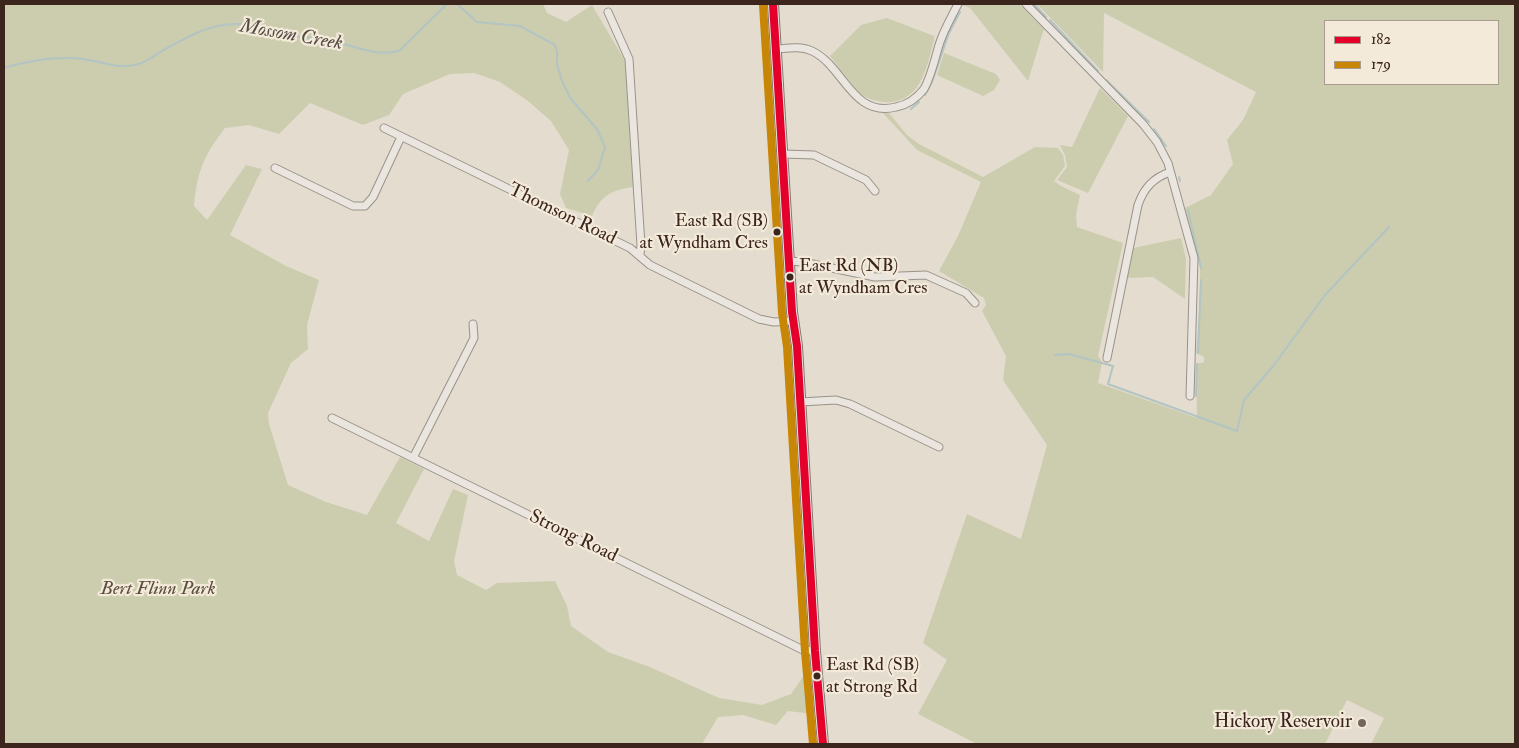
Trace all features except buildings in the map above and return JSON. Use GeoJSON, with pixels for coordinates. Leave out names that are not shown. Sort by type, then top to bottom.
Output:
{"type":"FeatureCollection","features":[{"type":"Feature","properties":{"kind":"main road"},"geometry":{"type":"LineString","coordinates":[[773,4],[778,49],[789,262],[823,744]]}},
{"type":"Feature","properties":{"kind":"street"},"geometry":{"type":"LineString","coordinates":[[778,49],[800,48],[812,51],[828,63],[850,92],[862,102],[882,109],[897,107],[915,98],[927,83],[940,41],[958,4]]}},
{"type":"Feature","properties":{"kind":"street"},"geometry":{"type":"LineString","coordinates":[[1026,4],[1151,134],[1163,152],[1195,265],[1190,396]]}},
{"type":"Feature","properties":{"kind":"street"},"geometry":{"type":"LineString","coordinates":[[608,12],[629,59],[641,245],[640,255]]}},
{"type":"Feature","properties":{"kind":"street","name":"Thomson Road"},"geometry":{"type":"LineString","coordinates":[[384,128],[630,248],[650,265],[759,319],[774,322],[793,321]]}},
{"type":"Feature","properties":{"kind":"street"},"geometry":{"type":"LineString","coordinates":[[275,168],[354,206],[365,206],[373,197],[401,137]]}},
{"type":"Feature","properties":{"kind":"street"},"geometry":{"type":"LineString","coordinates":[[784,154],[802,153],[819,157],[866,180],[875,191]]}},
{"type":"Feature","properties":{"kind":"street"},"geometry":{"type":"LineString","coordinates":[[1107,358],[1138,205],[1144,192],[1153,181],[1170,172]]}},
{"type":"Feature","properties":{"kind":"street"},"geometry":{"type":"LineString","coordinates":[[789,262],[803,262],[875,277],[926,275],[966,293],[975,303]]}},
{"type":"Feature","properties":{"kind":"street"},"geometry":{"type":"LineString","coordinates":[[413,458],[474,338],[473,324]]}},
{"type":"Feature","properties":{"kind":"street"},"geometry":{"type":"LineString","coordinates":[[800,402],[836,400],[850,404],[939,447]]}},
{"type":"Feature","properties":{"kind":"street","name":"Strong Road"},"geometry":{"type":"LineString","coordinates":[[332,418],[803,650],[815,651]]}},
{"type":"Feature","properties":{"kind":"green space","name":"Bert Flinn Park"},"geometry":{"type":"Polygon","coordinates":[[[4,4],[543,4],[547,13],[566,22],[592,5],[625,61],[633,187],[613,192],[603,198],[592,216],[566,208],[560,194],[569,150],[551,121],[528,101],[500,82],[474,73],[450,74],[403,94],[389,115],[363,125],[310,103],[279,134],[249,125],[225,128],[203,164],[197,183],[194,206],[207,220],[246,165],[262,169],[230,235],[286,266],[319,280],[307,325],[308,349],[291,363],[268,413],[269,424],[288,485],[326,502],[367,515],[400,457],[424,469],[396,523],[429,541],[453,489],[468,495],[454,561],[457,575],[486,590],[497,583],[555,581],[567,606],[571,626],[608,652],[650,667],[719,698],[762,705],[791,694],[809,668],[813,714],[788,711],[776,725],[743,715],[718,717],[702,744],[4,744],[4,4]]]}},
{"type":"Feature","properties":{"kind":"green space"},"geometry":{"type":"Polygon","coordinates":[[[966,4],[1019,4],[1044,29],[1028,81],[970,8],[965,6],[966,4]]]}},
{"type":"Feature","properties":{"kind":"green space"},"geometry":{"type":"Polygon","coordinates":[[[1037,4],[1515,4],[1515,744],[1371,744],[1384,718],[1347,700],[1325,744],[977,744],[918,714],[947,660],[923,643],[967,514],[1021,539],[1047,445],[1003,380],[1006,356],[982,311],[986,305],[984,298],[939,271],[958,236],[981,182],[917,150],[883,113],[889,113],[907,135],[919,144],[983,177],[1035,147],[1058,148],[1063,155],[1065,166],[1054,181],[1080,195],[1076,215],[1077,227],[1123,243],[1098,356],[1102,362],[1098,383],[1197,418],[1196,364],[1204,362],[1204,357],[1196,353],[1200,303],[1200,267],[1185,208],[1211,195],[1233,164],[1227,140],[1243,120],[1256,92],[1104,13],[1103,72],[1037,4]]]}},
{"type":"Feature","properties":{"kind":"green space"},"geometry":{"type":"Polygon","coordinates":[[[887,18],[934,36],[934,40],[924,74],[913,92],[899,100],[883,102],[859,93],[830,56],[861,25],[887,18]]]}},
{"type":"Feature","properties":{"kind":"green space"},"geometry":{"type":"Polygon","coordinates":[[[944,53],[996,74],[1000,80],[994,90],[983,96],[937,75],[944,53]]]}},
{"type":"Feature","properties":{"kind":"green space"},"geometry":{"type":"Polygon","coordinates":[[[1100,88],[1128,116],[1088,193],[1057,180],[1067,167],[1065,155],[1060,145],[1072,147],[1100,88]]]}},
{"type":"Feature","properties":{"kind":"green space"},"geometry":{"type":"Polygon","coordinates":[[[1181,238],[1186,259],[1185,299],[1153,277],[1126,278],[1133,248],[1181,238]]]}},
{"type":"Feature","properties":{"kind":"waterway","name":"Mossom Creek"},"geometry":{"type":"LineString","coordinates":[[4,68],[33,61],[63,58],[83,59],[122,66],[135,65],[207,29],[236,24],[249,25],[288,35],[331,41],[368,51],[383,53],[399,51],[447,4]]}},
{"type":"Feature","properties":{"kind":"waterway"},"geometry":{"type":"LineString","coordinates":[[457,4],[477,22],[520,26],[555,45],[557,65],[562,81],[571,99],[597,129],[605,147],[598,170],[588,181]]}},
{"type":"Feature","properties":{"kind":"waterway"},"geometry":{"type":"LineString","coordinates":[[1034,4],[1046,17]]}},
{"type":"Feature","properties":{"kind":"waterway"},"geometry":{"type":"LineString","coordinates":[[925,95],[932,82],[949,33],[960,12]]}},
{"type":"Feature","properties":{"kind":"waterway"},"geometry":{"type":"LineString","coordinates":[[1050,20],[1098,71]]}},
{"type":"Feature","properties":{"kind":"waterway"},"geometry":{"type":"LineString","coordinates":[[1106,80],[1149,122]]}},
{"type":"Feature","properties":{"kind":"waterway"},"geometry":{"type":"LineString","coordinates":[[911,109],[919,102]]}},
{"type":"Feature","properties":{"kind":"waterway"},"geometry":{"type":"LineString","coordinates":[[1154,129],[1166,146]]}},
{"type":"Feature","properties":{"kind":"waterway"},"geometry":{"type":"LineString","coordinates":[[1179,177],[1180,181]]}},
{"type":"Feature","properties":{"kind":"waterway"},"geometry":{"type":"LineString","coordinates":[[1188,210],[1201,268]]}},
{"type":"Feature","properties":{"kind":"waterway"},"geometry":{"type":"LineString","coordinates":[[1055,355],[1069,354],[1113,366],[1108,384],[1237,431],[1244,400],[1274,365],[1325,295],[1389,227]]}},
{"type":"Feature","properties":{"kind":"waterway"},"geometry":{"type":"LineString","coordinates":[[1198,353],[1201,280]]}},
{"type":"Feature","properties":{"kind":"waterway"},"geometry":{"type":"LineString","coordinates":[[1196,396],[1197,364]]}},
{"type":"Feature","properties":{"kind":"transit line","name":"182"},"geometry":{"type":"LineString","coordinates":[[773,4],[792,312],[797,346],[815,651],[823,744]]}},
{"type":"Feature","properties":{"kind":"transit line","name":"179"},"geometry":{"type":"LineString","coordinates":[[763,5],[782,313],[787,347],[805,652],[813,744]]}},
{"type":"Feature","properties":{"kind":"place","name":"East Rd (SB) at Wyndham Cres"},"geometry":{"type":"Point","coordinates":[777,232]}},
{"type":"Feature","properties":{"kind":"place","name":"East Rd (NB) at Wyndham Cres"},"geometry":{"type":"Point","coordinates":[790,277]}},
{"type":"Feature","properties":{"kind":"place","name":"East Rd (SB) at Strong Rd"},"geometry":{"type":"Point","coordinates":[817,676]}},
{"type":"Feature","properties":{"kind":"place","name":"Hickory Reservoir"},"geometry":{"type":"Point","coordinates":[1362,723]}}]}
